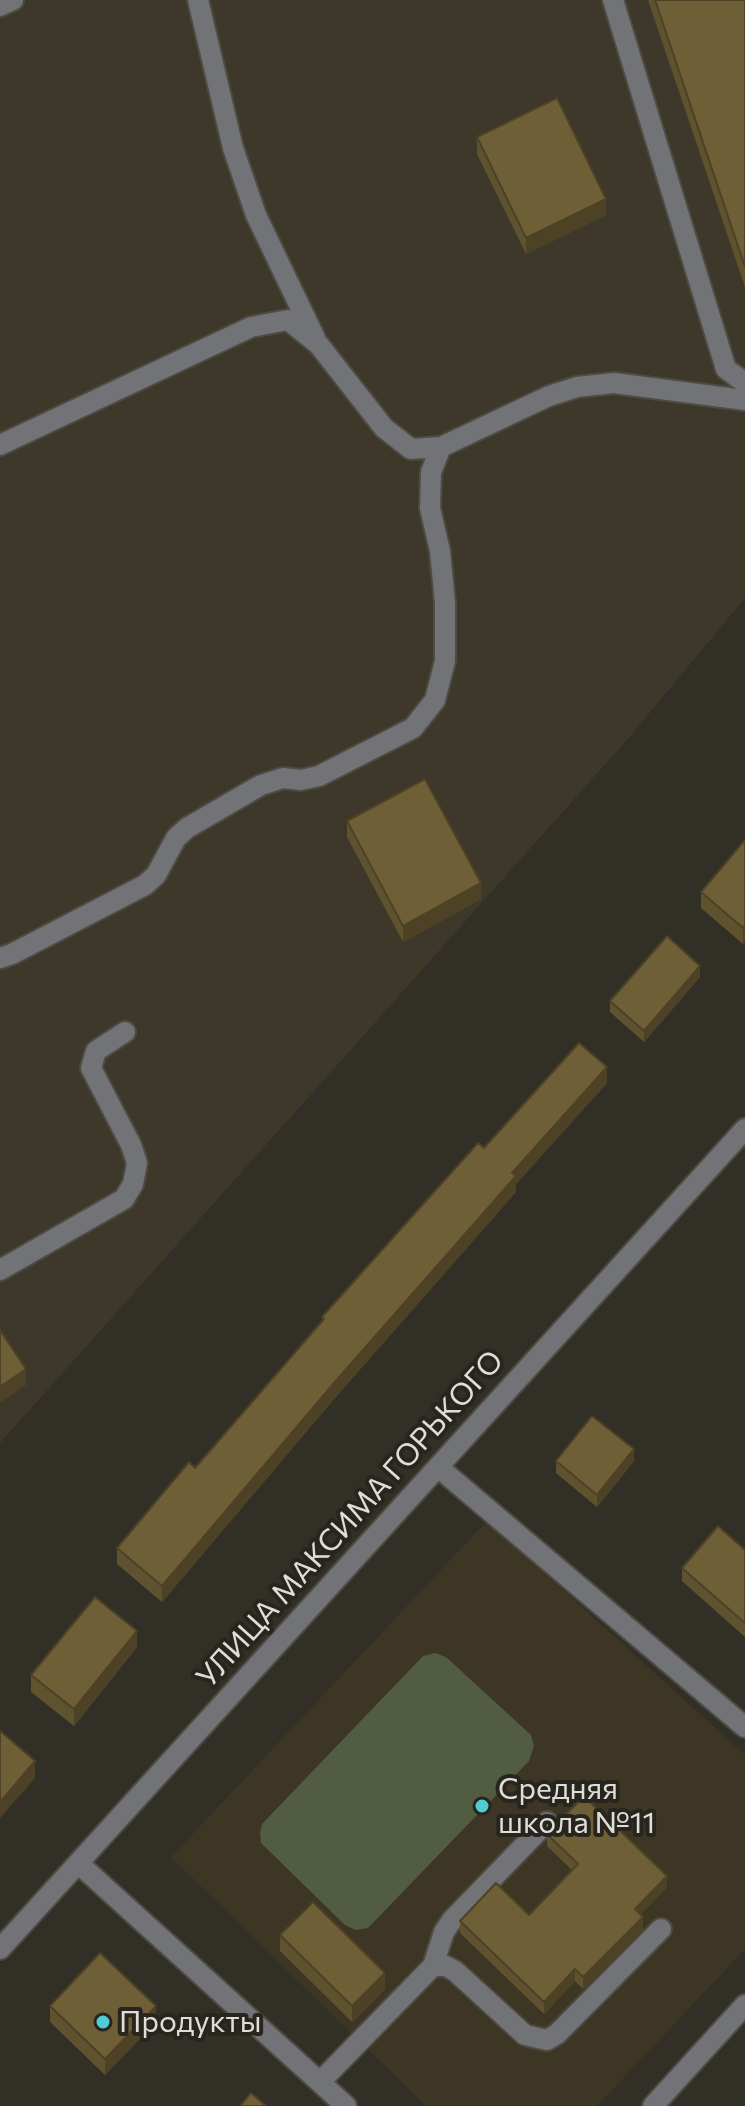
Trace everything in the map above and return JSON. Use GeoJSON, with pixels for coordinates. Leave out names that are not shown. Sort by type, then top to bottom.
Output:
{"type":"FeatureCollection","features":[{"type":"Feature","properties":{"kind":"street"},"geometry":{"type":"LineString","coordinates":[[0,6],[13,0]]}},
{"type":"Feature","properties":{"kind":"street"},"geometry":{"type":"LineString","coordinates":[[181,0],[200,8],[233,148],[256,215],[319,345],[384,428],[411,449],[441,447],[549,396],[577,387],[614,383],[745,400]]}},
{"type":"Feature","properties":{"kind":"street"},"geometry":{"type":"LineString","coordinates":[[613,0],[726,369],[745,383]]}},
{"type":"Feature","properties":{"kind":"street"},"geometry":{"type":"LineString","coordinates":[[0,445],[251,327],[288,320],[319,345]]}},
{"type":"Feature","properties":{"kind":"street"},"geometry":{"type":"LineString","coordinates":[[0,958],[145,885],[156,875],[176,838],[187,828],[261,785],[283,778],[301,780],[319,776],[413,728],[435,700],[445,661],[445,603],[440,551],[430,508],[431,472],[441,447]]}},
{"type":"Feature","properties":{"kind":"street"},"geometry":{"type":"LineString","coordinates":[[0,1270],[124,1199],[133,1184],[137,1163],[131,1145],[91,1068],[96,1051],[125,1032]]}},
{"type":"Feature","properties":{"kind":"street","name":"УЛИЦА МАКСИМА ГОРЬКОГО"},"geometry":{"type":"LineString","coordinates":[[0,1949],[745,1129]]}},
{"type":"Feature","properties":{"kind":"street"},"geometry":{"type":"LineString","coordinates":[[438,1467],[745,1727]]}},
{"type":"Feature","properties":{"kind":"street"},"geometry":{"type":"LineString","coordinates":[[320,2082],[433,1966],[444,1932],[452,1920],[547,1822]]}},
{"type":"Feature","properties":{"kind":"street"},"geometry":{"type":"LineString","coordinates":[[78,1863],[346,2106]]}},
{"type":"Feature","properties":{"kind":"street"},"geometry":{"type":"LineString","coordinates":[[433,1966],[446,1966],[455,1971],[525,2035],[547,2040],[557,2034],[661,1929]]}},
{"type":"Feature","properties":{"kind":"street"},"geometry":{"type":"LineString","coordinates":[[653,2106],[745,2005]]}},
{"type":"Feature","properties":{"kind":"shaded area"},"geometry":{"type":"Polygon","coordinates":[[[0,0],[745,0],[745,598],[626,741],[0,1443],[0,0]]]}},
{"type":"Feature","properties":{"kind":"shaded area","name":"Средняя школа №11"},"geometry":{"type":"Polygon","coordinates":[[[487,1521],[745,1755],[745,1949],[597,2106],[426,2106],[171,1857],[487,1521]]]}},
{"type":"Feature","properties":{"kind":"green space"},"geometry":{"type":"Polygon","coordinates":[[[435,1653],[446,1657],[531,1735],[534,1746],[529,1761],[368,1928],[356,1930],[345,1925],[261,1843],[262,1824],[423,1656],[435,1653]]]}},
{"type":"Feature","properties":{"kind":"building"},"geometry":{"type":"Polygon","coordinates":[[[655,0],[745,0],[745,267],[655,0]]]}},
{"type":"Feature","properties":{"kind":"building"},"geometry":{"type":"Polygon","coordinates":[[[557,98],[606,199],[526,238],[477,137],[557,98]]]}},
{"type":"Feature","properties":{"kind":"building"},"geometry":{"type":"Polygon","coordinates":[[[425,779],[481,883],[403,926],[347,821],[425,779]]]}},
{"type":"Feature","properties":{"kind":"building"},"geometry":{"type":"Polygon","coordinates":[[[745,840],[745,925],[743,928],[701,892],[745,840]]]}},
{"type":"Feature","properties":{"kind":"building"},"geometry":{"type":"Polygon","coordinates":[[[667,936],[700,966],[644,1031],[610,1001],[667,936]]]}},
{"type":"Feature","properties":{"kind":"building"},"geometry":{"type":"Polygon","coordinates":[[[579,1043],[607,1067],[512,1173],[516,1176],[334,1383],[162,1586],[117,1548],[189,1462],[195,1468],[324,1319],[322,1317],[478,1143],[484,1148],[579,1043]]]}},
{"type":"Feature","properties":{"kind":"building"},"geometry":{"type":"Polygon","coordinates":[[[0,1330],[26,1369],[0,1387],[0,1330]]]}},
{"type":"Feature","properties":{"kind":"building"},"geometry":{"type":"Polygon","coordinates":[[[592,1416],[634,1449],[597,1495],[556,1461],[592,1416]]]}},
{"type":"Feature","properties":{"kind":"building"},"geometry":{"type":"Polygon","coordinates":[[[718,1526],[745,1550],[745,1623],[682,1568],[718,1526]]]}},
{"type":"Feature","properties":{"kind":"building"},"geometry":{"type":"Polygon","coordinates":[[[95,1597],[137,1631],[74,1709],[31,1675],[95,1597]]]}},
{"type":"Feature","properties":{"kind":"building"},"geometry":{"type":"Polygon","coordinates":[[[0,1731],[35,1761],[0,1802],[0,1731]]]}},
{"type":"Feature","properties":{"kind":"building"},"geometry":{"type":"Polygon","coordinates":[[[584,1796],[667,1876],[635,1909],[643,1917],[583,1977],[575,1969],[544,2002],[460,1921],[496,1883],[529,1915],[578,1864],[547,1834],[584,1796]]]}},
{"type":"Feature","properties":{"kind":"building"},"geometry":{"type":"Polygon","coordinates":[[[313,1902],[385,1973],[352,2006],[280,1935],[313,1902]]]}},
{"type":"Feature","properties":{"kind":"building","name":"Продукты"},"geometry":{"type":"Polygon","coordinates":[[[100,1953],[156,2006],[105,2059],[50,2006],[100,1953]]]}},
{"type":"Feature","properties":{"kind":"building"},"geometry":{"type":"Polygon","coordinates":[[[251,2093],[266,2106],[240,2106],[251,2093]]]}},
{"type":"Feature","properties":{"kind":"place","name":"Средняя школа №11"},"geometry":{"type":"Point","coordinates":[482,1806]}},
{"type":"Feature","properties":{"kind":"place","name":"Продукты"},"geometry":{"type":"Point","coordinates":[103,2022]}}]}
